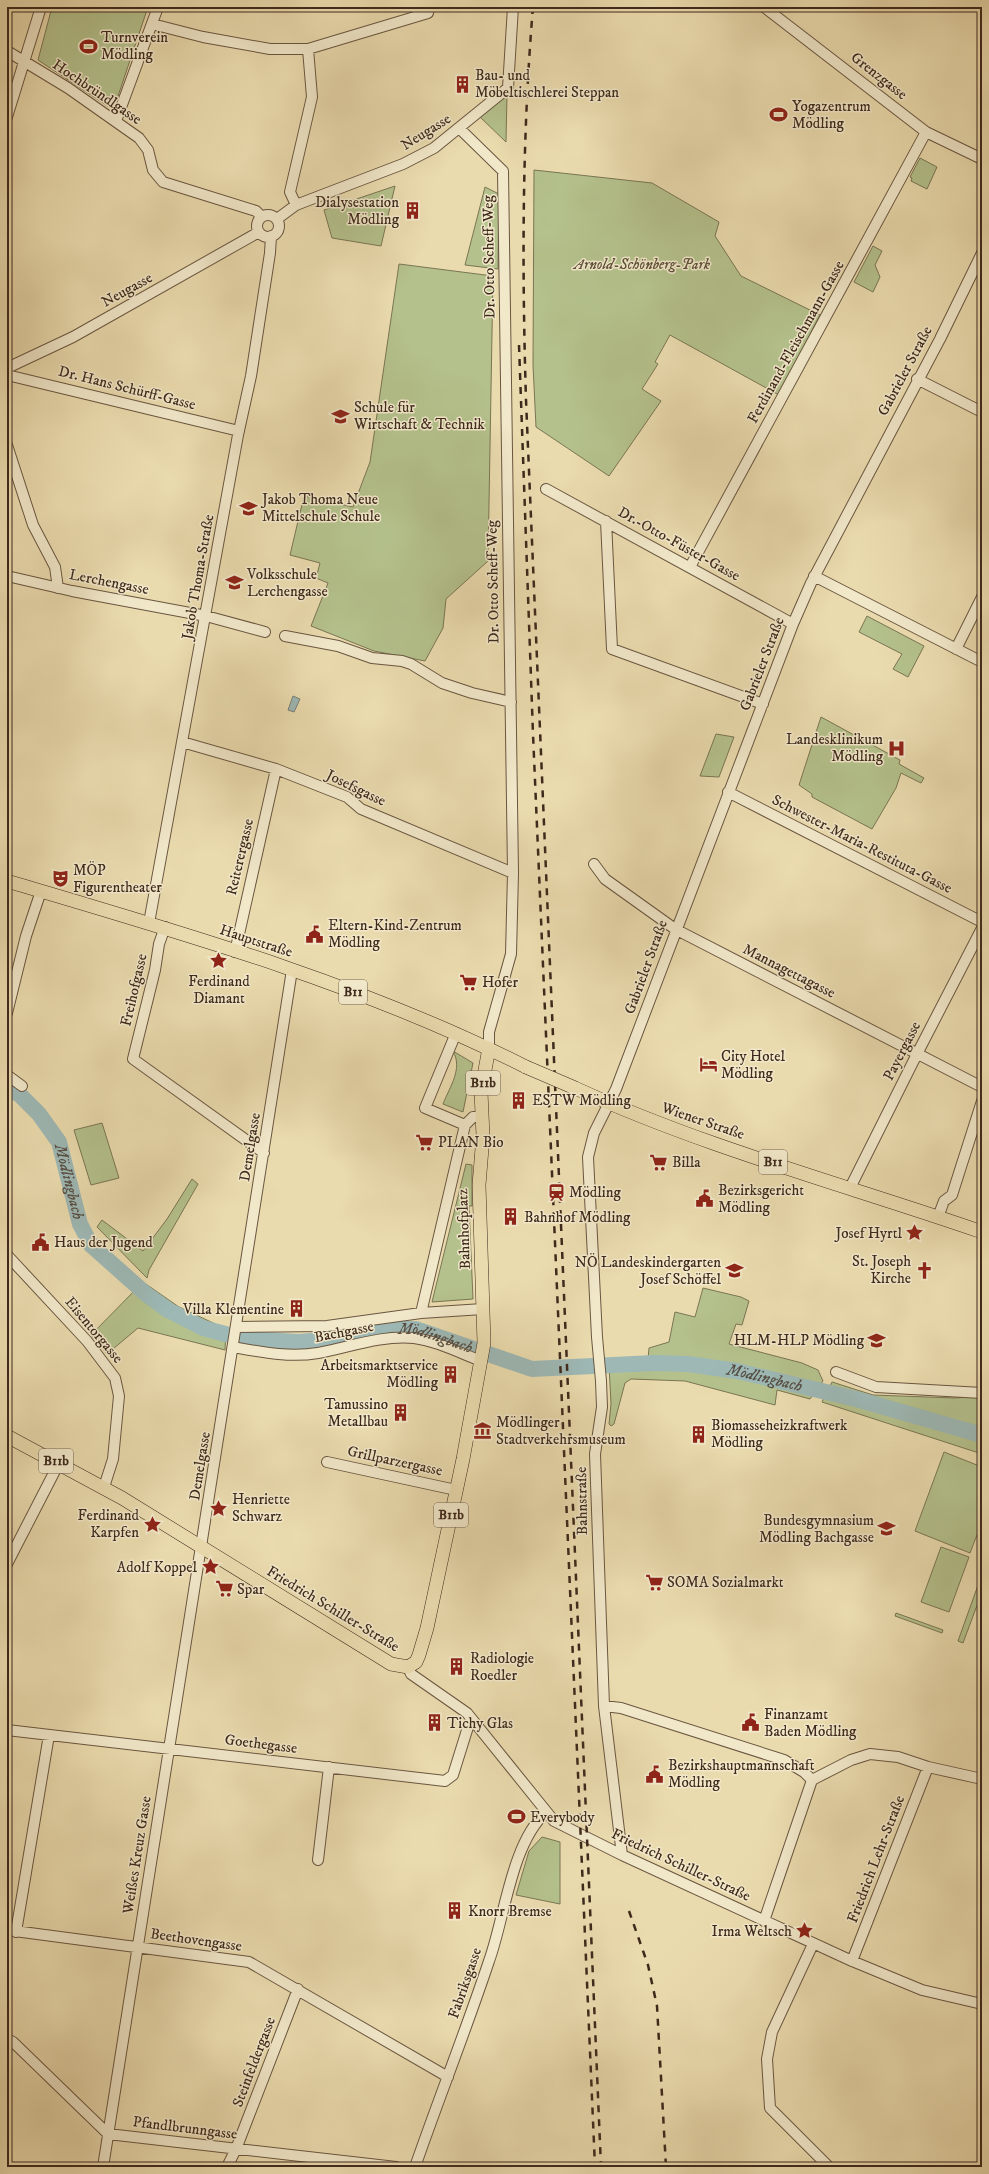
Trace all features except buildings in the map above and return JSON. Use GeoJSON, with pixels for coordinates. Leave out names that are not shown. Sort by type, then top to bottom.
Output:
{"type":"FeatureCollection","features":[{"type":"Feature","properties":{"kind":"main road","name":"Hauptstraße"},"geometry":{"type":"LineString","coordinates":[[7,881],[165,927],[235,952],[292,970],[415,1015],[489,1048]]}},
{"type":"Feature","properties":{"kind":"main road","name":"Wiener Straße"},"geometry":{"type":"LineString","coordinates":[[489,1048],[526,1067],[609,1103],[696,1136],[982,1232]]}},
{"type":"Feature","properties":{"kind":"main road","name":"Bahnhofplatz"},"geometry":{"type":"LineString","coordinates":[[481,1359],[484,1341],[479,1184],[482,1136],[481,1092],[489,1048]]}},
{"type":"Feature","properties":{"kind":"main road","name":"B11b"},"geometry":{"type":"LineString","coordinates":[[408,1667],[416,1662],[427,1628],[456,1490],[481,1359]]}},
{"type":"Feature","properties":{"kind":"main road","name":"Friedrich Schiller-Straße"},"geometry":{"type":"LineString","coordinates":[[7,1436],[104,1487],[391,1664],[408,1667]]}},
{"type":"Feature","properties":{"kind":"street"},"geometry":{"type":"LineString","coordinates":[[7,117],[41,7]]}},
{"type":"Feature","properties":{"kind":"street"},"geometry":{"type":"LineString","coordinates":[[116,121],[158,7]]}},
{"type":"Feature","properties":{"kind":"street"},"geometry":{"type":"LineString","coordinates":[[152,24],[203,37],[270,49],[308,49],[428,13],[429,7]]}},
{"type":"Feature","properties":{"kind":"street","name":"Neugasse"},"geometry":{"type":"LineString","coordinates":[[277,219],[296,205],[403,164],[434,148],[460,129],[508,88],[513,7]]}},
{"type":"Feature","properties":{"kind":"street","name":"Grenzgasse"},"geometry":{"type":"LineString","coordinates":[[764,7],[926,132],[982,158]]}},
{"type":"Feature","properties":{"kind":"street"},"geometry":{"type":"LineString","coordinates":[[296,205],[290,192],[312,97],[308,49]]}},
{"type":"Feature","properties":{"kind":"street","name":"Hochbründlgasse"},"geometry":{"type":"LineString","coordinates":[[7,51],[116,121],[139,138],[148,150],[153,170],[163,182],[256,211],[262,217]]}},
{"type":"Feature","properties":{"kind":"street","name":"Dr. Otto Scheff-Weg"},"geometry":{"type":"LineString","coordinates":[[460,129],[503,171],[513,873],[511,954],[489,1032],[489,1048]]}},
{"type":"Feature","properties":{"kind":"street","name":"Ferdinand-Fleischmann-Gasse"},"geometry":{"type":"LineString","coordinates":[[690,567],[926,132]]}},
{"type":"Feature","properties":{"kind":"street"},"geometry":{"type":"LineString","coordinates":[[268,215],[277,219],[279,224],[278,231],[271,236],[264,236],[259,232],[258,222],[262,217],[268,215]]}},
{"type":"Feature","properties":{"kind":"street","name":"Neugasse"},"geometry":{"type":"LineString","coordinates":[[7,368],[73,338],[259,232]]}},
{"type":"Feature","properties":{"kind":"street","name":"Jakob Thoma-Straße"},"geometry":{"type":"LineString","coordinates":[[149,923],[239,431],[251,376],[269,260],[271,236]]}},
{"type":"Feature","properties":{"kind":"street","name":"Gabrieler Straße"},"geometry":{"type":"LineString","coordinates":[[609,1103],[616,1089],[793,624],[814,576],[917,379],[943,333],[982,253]]}},
{"type":"Feature","properties":{"kind":"street","name":"Dr. Hans Schürff-Gasse"},"geometry":{"type":"LineString","coordinates":[[7,375],[239,431]]}},
{"type":"Feature","properties":{"kind":"street"},"geometry":{"type":"LineString","coordinates":[[917,379],[982,412]]}},
{"type":"Feature","properties":{"kind":"street"},"geometry":{"type":"LineString","coordinates":[[7,445],[33,525],[55,567],[58,588]]}},
{"type":"Feature","properties":{"kind":"street","name":"Dr.-Otto-Füster-Gasse"},"geometry":{"type":"LineString","coordinates":[[548,490],[793,624]]}},
{"type":"Feature","properties":{"kind":"street"},"geometry":{"type":"LineString","coordinates":[[606,521],[612,649],[763,704]]}},
{"type":"Feature","properties":{"kind":"street","name":"Lerchengasse"},"geometry":{"type":"LineString","coordinates":[[7,576],[58,588],[206,616],[265,632]]}},
{"type":"Feature","properties":{"kind":"street"},"geometry":{"type":"LineString","coordinates":[[814,576],[982,662]]}},
{"type":"Feature","properties":{"kind":"street"},"geometry":{"type":"LineString","coordinates":[[956,649],[982,598]]}},
{"type":"Feature","properties":{"kind":"street"},"geometry":{"type":"LineString","coordinates":[[286,636],[338,646],[372,658],[402,661],[411,664],[442,683],[511,702]]}},
{"type":"Feature","properties":{"kind":"street","name":"Josefsgasse"},"geometry":{"type":"LineString","coordinates":[[182,742],[276,769],[347,798],[361,809],[513,873]]}},
{"type":"Feature","properties":{"kind":"street","name":"Reiterergasse"},"geometry":{"type":"LineString","coordinates":[[235,952],[276,769]]}},
{"type":"Feature","properties":{"kind":"street","name":"Schwester-Maria-Restituta-Gasse"},"geometry":{"type":"LineString","coordinates":[[728,792],[982,922]]}},
{"type":"Feature","properties":{"kind":"street","name":"Mannagettagasse"},"geometry":{"type":"LineString","coordinates":[[594,864],[605,880],[676,930],[982,1087]]}},
{"type":"Feature","properties":{"kind":"street"},"geometry":{"type":"LineString","coordinates":[[7,1013],[26,936],[41,892]]}},
{"type":"Feature","properties":{"kind":"street","name":"Freihofgasse"},"geometry":{"type":"LineString","coordinates":[[165,927],[159,944],[155,970],[133,1059],[264,1153]]}},
{"type":"Feature","properties":{"kind":"street","name":"Payergasse"},"geometry":{"type":"LineString","coordinates":[[850,1188],[982,928]]}},
{"type":"Feature","properties":{"kind":"street","name":"Demelgasse"},"geometry":{"type":"LineString","coordinates":[[202,1547],[233,1344],[238,1328],[292,970]]}},
{"type":"Feature","properties":{"kind":"street"},"geometry":{"type":"LineString","coordinates":[[456,1033],[425,1108],[465,1125],[473,1117],[481,1117]]}},
{"type":"Feature","properties":{"kind":"street"},"geometry":{"type":"LineString","coordinates":[[7,1075],[22,1086]]}},
{"type":"Feature","properties":{"kind":"street"},"geometry":{"type":"LineString","coordinates":[[938,1216],[944,1201],[952,1195],[982,1102]]}},
{"type":"Feature","properties":{"kind":"street","name":"Bahnstraße"},"geometry":{"type":"LineString","coordinates":[[609,1103],[594,1133],[588,1157],[602,1407],[596,1454],[604,1706],[622,1855]]}},
{"type":"Feature","properties":{"kind":"street","name":"Bahnhofplatz"},"geometry":{"type":"LineString","coordinates":[[421,1313],[465,1125]]}},
{"type":"Feature","properties":{"kind":"street","name":"Eisentorgasse"},"geometry":{"type":"LineString","coordinates":[[7,1255],[87,1341],[115,1378],[119,1396],[113,1459],[104,1487]]}},
{"type":"Feature","properties":{"kind":"street","name":"Bachgasse"},"geometry":{"type":"LineString","coordinates":[[238,1328],[327,1326],[421,1313],[483,1309]]}},
{"type":"Feature","properties":{"kind":"street","name":"Bachgasse"},"geometry":{"type":"LineString","coordinates":[[233,1344],[267,1353],[296,1355],[317,1353],[387,1339],[414,1338],[430,1341],[481,1359]]}},
{"type":"Feature","properties":{"kind":"street"},"geometry":{"type":"LineString","coordinates":[[836,1372],[876,1387],[982,1393]]}},
{"type":"Feature","properties":{"kind":"street","name":"Grillparzergasse"},"geometry":{"type":"LineString","coordinates":[[327,1462],[456,1490]]}},
{"type":"Feature","properties":{"kind":"street"},"geometry":{"type":"LineString","coordinates":[[7,1564],[59,1463]]}},
{"type":"Feature","properties":{"kind":"street","name":"Weißes Kreuz Gasse"},"geometry":{"type":"LineString","coordinates":[[103,2167],[202,1547]]}},
{"type":"Feature","properties":{"kind":"street","name":"Friedrich Schiller-Straße"},"geometry":{"type":"LineString","coordinates":[[408,1667],[411,1674],[467,1713],[554,1821],[622,1855],[852,1961],[922,1990],[982,2004]]}},
{"type":"Feature","properties":{"kind":"street"},"geometry":{"type":"LineString","coordinates":[[604,1706],[621,1708],[784,1760],[804,1772],[812,1780]]}},
{"type":"Feature","properties":{"kind":"street","name":"Goethegasse"},"geometry":{"type":"LineString","coordinates":[[7,1730],[448,1780],[453,1775],[468,1727],[472,1721]]}},
{"type":"Feature","properties":{"kind":"street"},"geometry":{"type":"LineString","coordinates":[[11,1931],[49,1735]]}},
{"type":"Feature","properties":{"kind":"street"},"geometry":{"type":"LineString","coordinates":[[764,1921],[812,1780],[851,1760],[870,1754],[898,1756],[928,1767],[982,1779]]}},
{"type":"Feature","properties":{"kind":"street"},"geometry":{"type":"LineString","coordinates":[[318,1860],[329,1767]]}},
{"type":"Feature","properties":{"kind":"street","name":"Friedrich Lehr-Straße"},"geometry":{"type":"LineString","coordinates":[[852,1961],[928,1767]]}},
{"type":"Feature","properties":{"kind":"street","name":"Fabriksgasse"},"geometry":{"type":"LineString","coordinates":[[415,2167],[490,1959],[519,1856],[526,1838],[546,1812]]}},
{"type":"Feature","properties":{"kind":"street","name":"Beethovengasse"},"geometry":{"type":"LineString","coordinates":[[11,1931],[249,1962],[448,2076]]}},
{"type":"Feature","properties":{"kind":"street"},"geometry":{"type":"LineString","coordinates":[[813,1944],[772,2032],[767,2059],[770,2108],[829,2167]]}},
{"type":"Feature","properties":{"kind":"street","name":"Steinfeldergasse"},"geometry":{"type":"LineString","coordinates":[[227,2167],[236,2149],[298,1989]]}},
{"type":"Feature","properties":{"kind":"street"},"geometry":{"type":"LineString","coordinates":[[7,2040],[13,2042],[108,2134]]}},
{"type":"Feature","properties":{"kind":"street","name":"Pfandlbrunngasse"},"geometry":{"type":"LineString","coordinates":[[108,2134],[396,2167]]}},
{"type":"Feature","properties":{"kind":"green space","name":"Turnverein Mödling"},"geometry":{"type":"Polygon","coordinates":[[[52,7],[148,7],[115,105],[109,107],[38,60],[52,7]]]}},
{"type":"Feature","properties":{"kind":"green space"},"geometry":{"type":"Polygon","coordinates":[[[507,94],[506,142],[480,117],[507,94]]]}},
{"type":"Feature","properties":{"kind":"green space"},"geometry":{"type":"Polygon","coordinates":[[[920,158],[937,167],[927,189],[911,181],[912,178],[910,177],[920,158]]]}},
{"type":"Feature","properties":{"kind":"green space","name":"Arnold-Schönberg-Park"},"geometry":{"type":"Polygon","coordinates":[[[534,170],[652,183],[719,222],[715,236],[741,276],[820,315],[779,395],[670,335],[655,362],[658,364],[642,389],[661,401],[609,476],[536,427],[533,365],[534,170]]]}},
{"type":"Feature","properties":{"kind":"green space"},"geometry":{"type":"Polygon","coordinates":[[[395,186],[381,246],[332,238],[324,210],[395,186]]]}},
{"type":"Feature","properties":{"kind":"green space"},"geometry":{"type":"Polygon","coordinates":[[[485,187],[499,194],[498,269],[465,265],[485,187]]]}},
{"type":"Feature","properties":{"kind":"green space"},"geometry":{"type":"Polygon","coordinates":[[[873,246],[882,251],[875,265],[880,277],[873,292],[854,282],[873,246]]]}},
{"type":"Feature","properties":{"kind":"green space"},"geometry":{"type":"Polygon","coordinates":[[[399,264],[493,276],[488,561],[446,599],[443,628],[425,661],[374,651],[311,626],[328,583],[316,578],[320,563],[290,555],[304,496],[353,507],[370,462],[399,264]]]}},
{"type":"Feature","properties":{"kind":"green space"},"geometry":{"type":"Polygon","coordinates":[[[867,616],[924,646],[908,677],[893,669],[902,654],[859,632],[867,616]]]}},
{"type":"Feature","properties":{"kind":"green space"},"geometry":{"type":"Polygon","coordinates":[[[821,717],[900,760],[899,764],[924,778],[921,783],[901,773],[896,788],[872,829],[812,797],[812,794],[799,785],[821,717]]]}},
{"type":"Feature","properties":{"kind":"green space"},"geometry":{"type":"Polygon","coordinates":[[[716,734],[734,737],[719,777],[700,776],[716,734]]]}},
{"type":"Feature","properties":{"kind":"green space"},"geometry":{"type":"Polygon","coordinates":[[[453,1051],[473,1063],[463,1112],[443,1104],[456,1071],[457,1064],[453,1051]]]}},
{"type":"Feature","properties":{"kind":"green space"},"geometry":{"type":"Polygon","coordinates":[[[102,1123],[119,1178],[91,1185],[74,1130],[102,1123]]]}},
{"type":"Feature","properties":{"kind":"green space"},"geometry":{"type":"Polygon","coordinates":[[[466,1164],[472,1165],[472,1206],[469,1206],[473,1299],[432,1302],[466,1164]]]}},
{"type":"Feature","properties":{"kind":"green space"},"geometry":{"type":"Polygon","coordinates":[[[192,1179],[198,1184],[149,1270],[147,1278],[97,1227],[102,1220],[143,1251],[167,1219],[192,1179]]]}},
{"type":"Feature","properties":{"kind":"green space"},"geometry":{"type":"Polygon","coordinates":[[[143,1282],[179,1307],[226,1329],[225,1350],[138,1328],[107,1354],[91,1335],[143,1282]]]}},
{"type":"Feature","properties":{"kind":"green space"},"geometry":{"type":"Polygon","coordinates":[[[703,1288],[741,1297],[749,1301],[742,1325],[736,1324],[729,1344],[802,1363],[818,1370],[823,1381],[810,1399],[777,1390],[775,1405],[685,1381],[631,1379],[625,1383],[614,1424],[611,1426],[609,1424],[611,1404],[609,1365],[648,1359],[649,1348],[669,1342],[675,1312],[695,1317],[703,1288]]]}},
{"type":"Feature","properties":{"kind":"green space"},"geometry":{"type":"Polygon","coordinates":[[[832,1382],[873,1395],[955,1398],[982,1396],[982,1454],[822,1402],[832,1382]]]}},
{"type":"Feature","properties":{"kind":"green space"},"geometry":{"type":"Polygon","coordinates":[[[944,1452],[982,1467],[982,1522],[970,1553],[915,1531],[944,1452]]]}},
{"type":"Feature","properties":{"kind":"green space"},"geometry":{"type":"Polygon","coordinates":[[[941,1547],[969,1557],[949,1612],[921,1602],[941,1547]]]}},
{"type":"Feature","properties":{"kind":"green space"},"geometry":{"type":"Polygon","coordinates":[[[982,1574],[982,1592],[963,1643],[958,1641],[982,1574]]]}},
{"type":"Feature","properties":{"kind":"green space"},"geometry":{"type":"Polygon","coordinates":[[[896,1613],[943,1630],[942,1633],[895,1616],[896,1613]]]}},
{"type":"Feature","properties":{"kind":"green space"},"geometry":{"type":"Polygon","coordinates":[[[542,1837],[560,1842],[560,1904],[516,1895],[529,1851],[542,1837]]]}},
{"type":"Feature","properties":{"kind":"water"},"geometry":{"type":"Polygon","coordinates":[[[293,696],[300,699],[294,712],[288,710],[293,696]]]}},
{"type":"Feature","properties":{"kind":"waterway","name":"Mödlingbach"},"geometry":{"type":"LineString","coordinates":[[7,1088],[20,1095],[39,1114],[59,1142],[80,1224],[91,1245],[146,1294],[168,1310],[203,1328],[244,1339],[299,1342],[336,1339],[387,1329],[416,1329],[532,1369],[654,1363],[688,1364],[737,1371],[856,1399],[982,1435]]}},
{"type":"Feature","properties":{"kind":"railway"},"geometry":{"type":"LineString","coordinates":[[533,7],[529,56],[524,204],[526,400],[601,2167]]}},
{"type":"Feature","properties":{"kind":"railway"},"geometry":{"type":"LineString","coordinates":[[519,345],[533,734],[595,2167]]}},
{"type":"Feature","properties":{"kind":"railway"},"geometry":{"type":"LineString","coordinates":[[629,1911],[648,1965],[657,2006],[666,2167]]}},
{"type":"Feature","properties":{"kind":"place","name":"Turnverein Mödling"},"geometry":{"type":"Point","coordinates":[88,46]}},
{"type":"Feature","properties":{"kind":"place","name":"Bau- und Möbeltischlerei Steppan"},"geometry":{"type":"Point","coordinates":[462,84]}},
{"type":"Feature","properties":{"kind":"place","name":"Yogazentrum Mödling"},"geometry":{"type":"Point","coordinates":[779,115]}},
{"type":"Feature","properties":{"kind":"place","name":"Dialysestation Mödling"},"geometry":{"type":"Point","coordinates":[412,211]}},
{"type":"Feature","properties":{"kind":"place","name":"Schule für Wirtschaft & Technik"},"geometry":{"type":"Point","coordinates":[341,416]}},
{"type":"Feature","properties":{"kind":"place","name":"Jakob Thoma Neue Mittelschule Schule"},"geometry":{"type":"Point","coordinates":[249,508]}},
{"type":"Feature","properties":{"kind":"place","name":"Volksschule Lerchengasse"},"geometry":{"type":"Point","coordinates":[234,583]}},
{"type":"Feature","properties":{"kind":"place","name":"Landesklinikum Mödling"},"geometry":{"type":"Point","coordinates":[896,748]}},
{"type":"Feature","properties":{"kind":"place","name":"MÖP Figurentheater"},"geometry":{"type":"Point","coordinates":[60,879]}},
{"type":"Feature","properties":{"kind":"place","name":"Eltern-Kind-Zentrum Mödling"},"geometry":{"type":"Point","coordinates":[315,934]}},
{"type":"Feature","properties":{"kind":"place","name":"Ferdinand Diamant"},"geometry":{"type":"Point","coordinates":[219,960]}},
{"type":"Feature","properties":{"kind":"place","name":"Hofer"},"geometry":{"type":"Point","coordinates":[469,982]}},
{"type":"Feature","properties":{"kind":"place","name":"City Hotel Mödling"},"geometry":{"type":"Point","coordinates":[708,1065]}},
{"type":"Feature","properties":{"kind":"place","name":"ESTW Mödling"},"geometry":{"type":"Point","coordinates":[519,1100]}},
{"type":"Feature","properties":{"kind":"place","name":"PLAN Bio"},"geometry":{"type":"Point","coordinates":[425,1142]}},
{"type":"Feature","properties":{"kind":"place","name":"Billa"},"geometry":{"type":"Point","coordinates":[659,1162]}},
{"type":"Feature","properties":{"kind":"place","name":"Mödling"},"geometry":{"type":"Point","coordinates":[556,1192]}},
{"type":"Feature","properties":{"kind":"place","name":"Bezirksgericht Mödling"},"geometry":{"type":"Point","coordinates":[705,1199]}},
{"type":"Feature","properties":{"kind":"place","name":"Bahnhof Mödling"},"geometry":{"type":"Point","coordinates":[511,1217]}},
{"type":"Feature","properties":{"kind":"place","name":"Josef Hyrtl"},"geometry":{"type":"Point","coordinates":[915,1233]}},
{"type":"Feature","properties":{"kind":"place","name":"Haus der Jugend"},"geometry":{"type":"Point","coordinates":[41,1242]}},
{"type":"Feature","properties":{"kind":"place","name":"St. Joseph Kirche"},"geometry":{"type":"Point","coordinates":[924,1270]}},
{"type":"Feature","properties":{"kind":"place","name":"NÖ Landeskindergarten Josef Schöffel"},"geometry":{"type":"Point","coordinates":[734,1271]}},
{"type":"Feature","properties":{"kind":"place","name":"Villa Klementine"},"geometry":{"type":"Point","coordinates":[297,1309]}},
{"type":"Feature","properties":{"kind":"place","name":"HLM-HLP Mödling"},"geometry":{"type":"Point","coordinates":[877,1340]}},
{"type":"Feature","properties":{"kind":"place","name":"Arbeitsmarktservice Mödling"},"geometry":{"type":"Point","coordinates":[451,1374]}},
{"type":"Feature","properties":{"kind":"place","name":"Tamussino Metallbau"},"geometry":{"type":"Point","coordinates":[401,1413]}},
{"type":"Feature","properties":{"kind":"place","name":"Mödlinger Stadtverkehrsmuseum"},"geometry":{"type":"Point","coordinates":[483,1431]}},
{"type":"Feature","properties":{"kind":"place","name":"Biomasseheizkraftwerk Mödling"},"geometry":{"type":"Point","coordinates":[698,1434]}},
{"type":"Feature","properties":{"kind":"place","name":"Henriette Schwarz"},"geometry":{"type":"Point","coordinates":[219,1508]}},
{"type":"Feature","properties":{"kind":"place","name":"Ferdinand Karpfen"},"geometry":{"type":"Point","coordinates":[152,1524]}},
{"type":"Feature","properties":{"kind":"place","name":"Bundesgymnasium Mödling Bachgasse"},"geometry":{"type":"Point","coordinates":[887,1529]}},
{"type":"Feature","properties":{"kind":"place","name":"Adolf Koppel"},"geometry":{"type":"Point","coordinates":[210,1567]}},
{"type":"Feature","properties":{"kind":"place","name":"SOMA Sozialmarkt"},"geometry":{"type":"Point","coordinates":[654,1582]}},
{"type":"Feature","properties":{"kind":"place","name":"Spar"},"geometry":{"type":"Point","coordinates":[224,1589]}},
{"type":"Feature","properties":{"kind":"place","name":"Radiologie Roedler"},"geometry":{"type":"Point","coordinates":[457,1667]}},
{"type":"Feature","properties":{"kind":"place","name":"Tichy Glas"},"geometry":{"type":"Point","coordinates":[434,1723]}},
{"type":"Feature","properties":{"kind":"place","name":"Finanzamt Baden Mödling"},"geometry":{"type":"Point","coordinates":[751,1723]}},
{"type":"Feature","properties":{"kind":"place","name":"Bezirkshauptmannschaft Mödling"},"geometry":{"type":"Point","coordinates":[655,1774]}},
{"type":"Feature","properties":{"kind":"place","name":"Everybody"},"geometry":{"type":"Point","coordinates":[517,1817]}},
{"type":"Feature","properties":{"kind":"place","name":"Knorr Bremse"},"geometry":{"type":"Point","coordinates":[455,1911]}},
{"type":"Feature","properties":{"kind":"place","name":"Irma Weltsch"},"geometry":{"type":"Point","coordinates":[805,1931]}}]}
